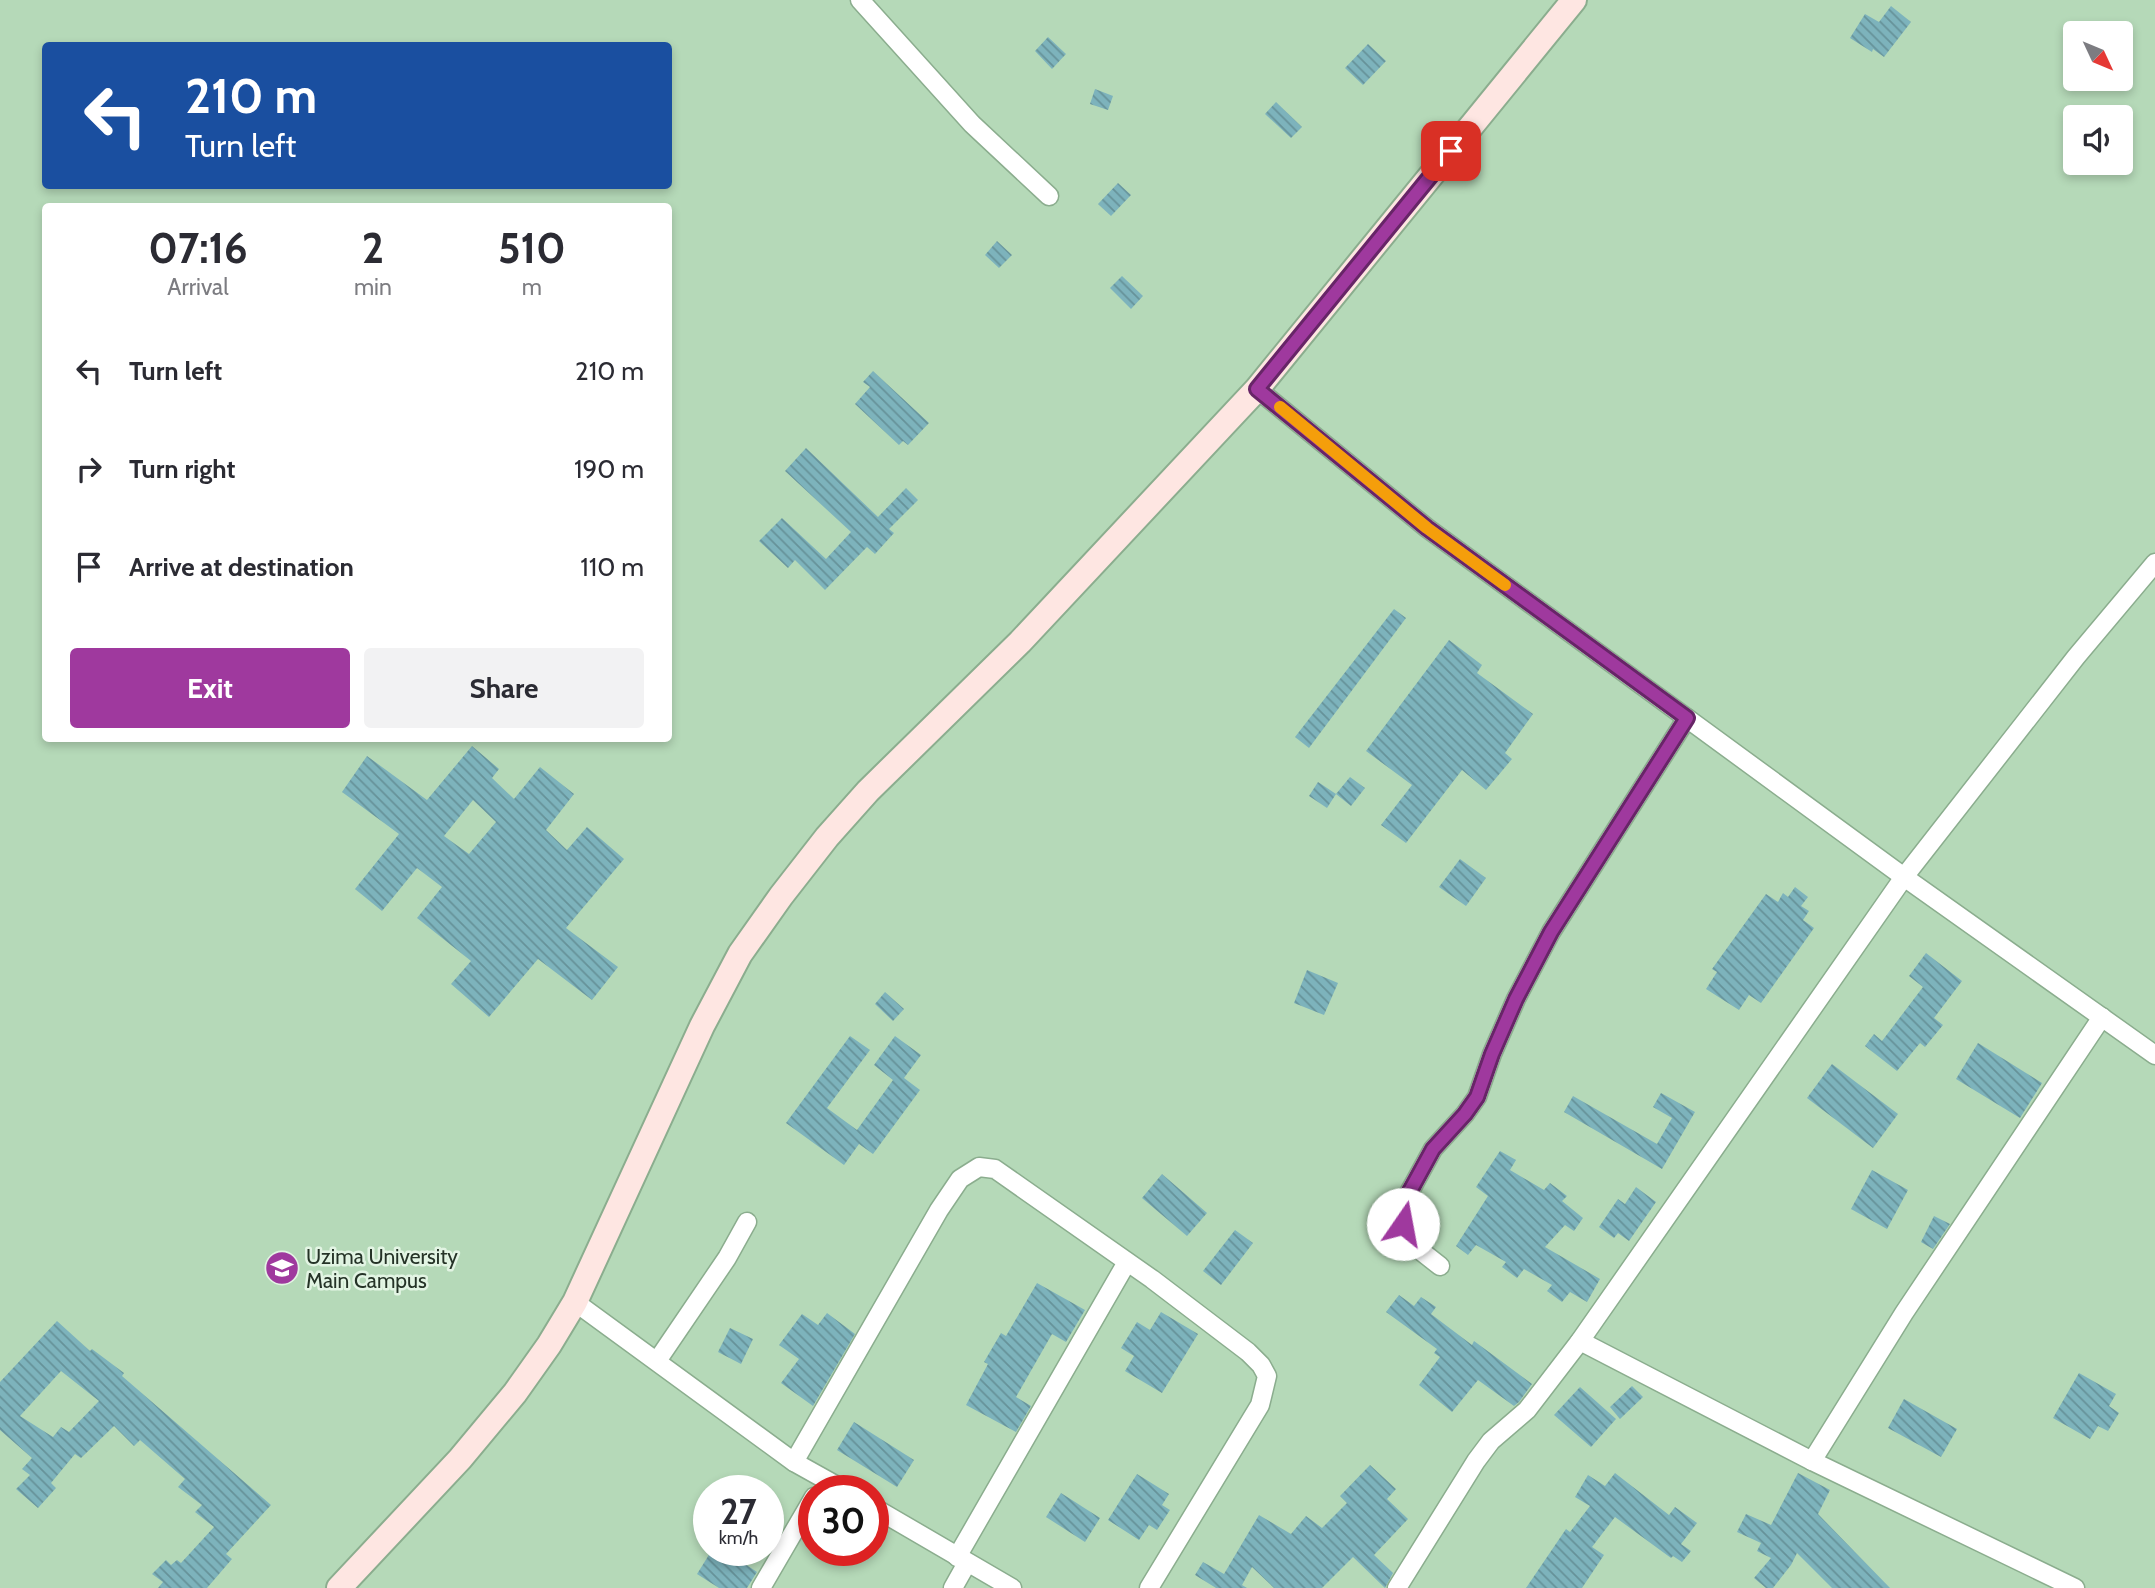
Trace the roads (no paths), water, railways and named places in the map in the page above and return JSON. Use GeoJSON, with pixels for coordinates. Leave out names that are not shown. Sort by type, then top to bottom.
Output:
{"type":"FeatureCollection","features":[{"type":"Feature","properties":{"kind":"main road"},"geometry":{"type":"LineString","coordinates":[[339,1588],[460,1459],[515,1394],[549,1345],[575,1301],[702,1026],[740,954],[781,895],[868,791],[1020,642],[1257,389],[1574,0]]}},
{"type":"Feature","properties":{"kind":"street"},"geometry":{"type":"LineString","coordinates":[[860,0],[972,124],[1049,196]]}},
{"type":"Feature","properties":{"kind":"street"},"geometry":{"type":"LineString","coordinates":[[1257,389],[1427,528],[1904,877],[2155,1055]]}},
{"type":"Feature","properties":{"kind":"street"},"geometry":{"type":"LineString","coordinates":[[1397,1588],[1476,1461],[1491,1441],[1527,1410],[1580,1341],[1904,877],[2076,657],[2155,563]]}},
{"type":"Feature","properties":{"kind":"street"},"geometry":{"type":"LineString","coordinates":[[1440,1266],[1412,1244],[1403,1224],[1404,1202],[1433,1149],[1477,1097],[1516,999],[1551,932],[1687,718]]}},
{"type":"Feature","properties":{"kind":"street"},"geometry":{"type":"LineString","coordinates":[[1812,1461],[1904,1313],[2102,1017]]}},
{"type":"Feature","properties":{"kind":"street"},"geometry":{"type":"LineString","coordinates":[[794,1462],[939,1210],[960,1179],[979,1167],[995,1169],[1248,1352],[1261,1365],[1267,1376],[1260,1405],[1149,1588]]}},
{"type":"Feature","properties":{"kind":"street"},"geometry":{"type":"LineString","coordinates":[[657,1361],[720,1269],[747,1222]]}},
{"type":"Feature","properties":{"kind":"street"},"geometry":{"type":"LineString","coordinates":[[953,1588],[962,1560],[1126,1262]]}},
{"type":"Feature","properties":{"kind":"street"},"geometry":{"type":"LineString","coordinates":[[575,1301],[809,1475]]}},
{"type":"Feature","properties":{"kind":"street"},"geometry":{"type":"LineString","coordinates":[[1580,1341],[1812,1461],[2075,1588]]}},
{"type":"Feature","properties":{"kind":"street"},"geometry":{"type":"LineString","coordinates":[[889,1517],[1012,1588]]}},
{"type":"Feature","properties":{"kind":"street"},"geometry":{"type":"LineString","coordinates":[[761,1588],[798,1524]]}},
{"type":"Feature","properties":{"kind":"place","name":"Uzima University Main Campus"},"geometry":{"type":"Point","coordinates":[282,1268]}}]}
